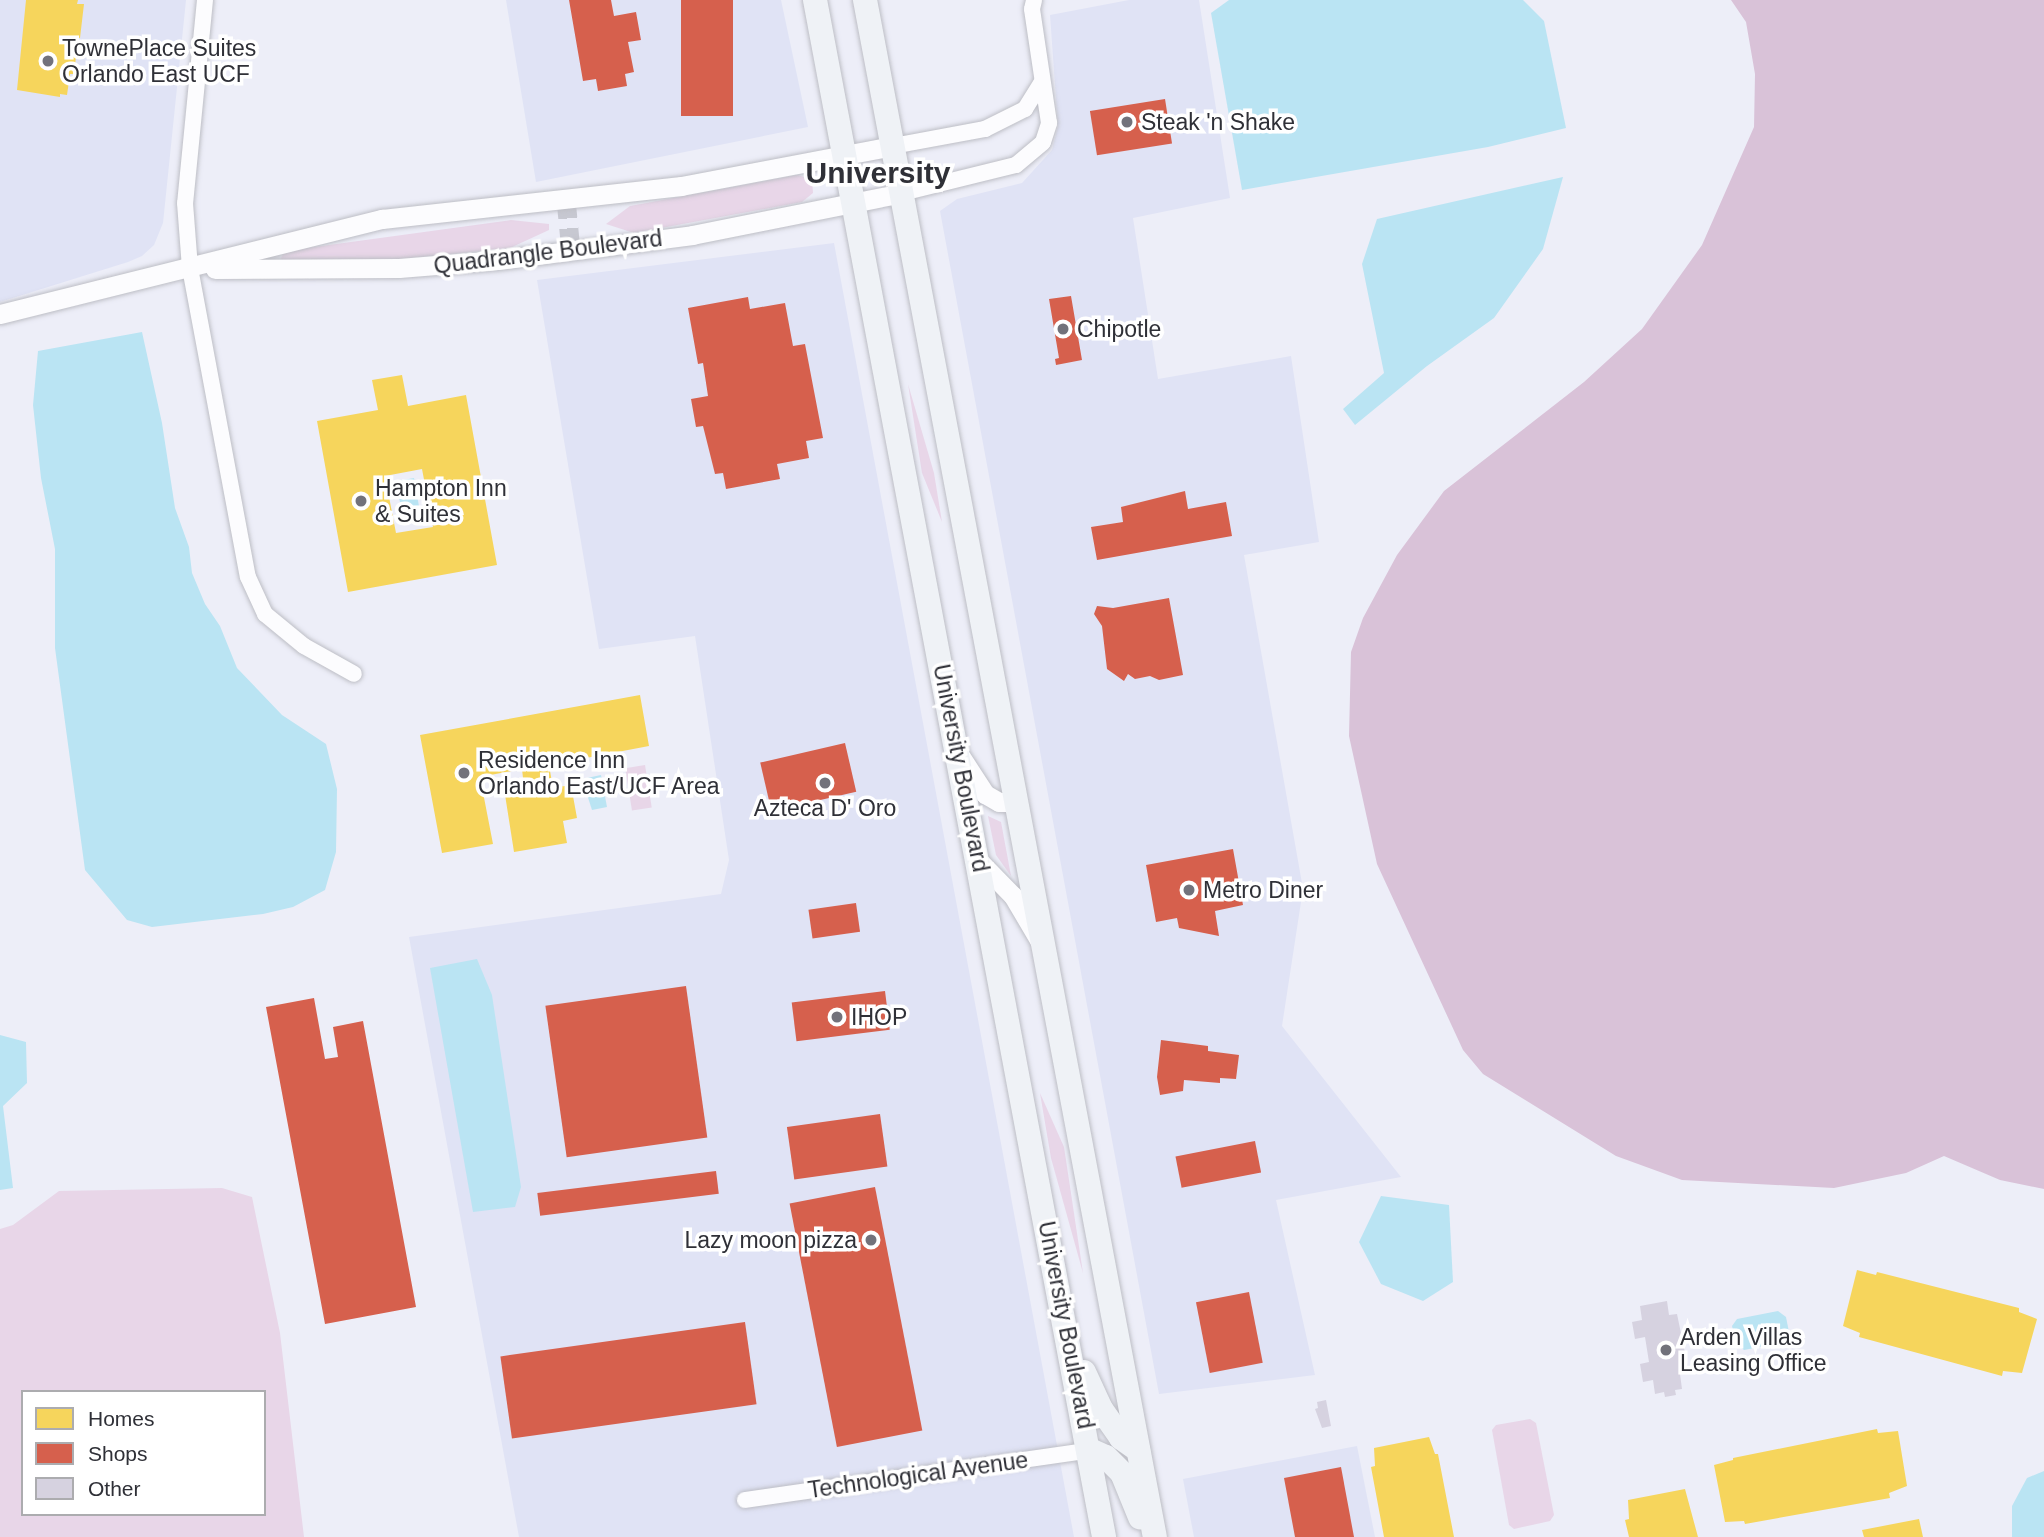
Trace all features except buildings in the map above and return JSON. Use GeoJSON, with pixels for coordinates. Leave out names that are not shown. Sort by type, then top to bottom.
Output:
{"type":"FeatureCollection","features":[{"type":"Feature","properties":{"kind":"main road","name":"University Boulevard"},"geometry":{"type":"LineString","coordinates":[[815,0],[1090,1450],[1104,1537]]}},
{"type":"Feature","properties":{"kind":"main road","name":"University Boulevard"},"geometry":{"type":"LineString","coordinates":[[865,0],[1155,1537]]}},
{"type":"Feature","properties":{"kind":"main road"},"geometry":{"type":"LineString","coordinates":[[1069,1342],[1101,1409],[1121,1438],[1138,1450]]}},
{"type":"Feature","properties":{"kind":"main road"},"geometry":{"type":"LineString","coordinates":[[1090,1450],[1106,1457],[1122,1473],[1148,1537]]}},
{"type":"Feature","properties":{"kind":"street"},"geometry":{"type":"LineString","coordinates":[[205,0],[185,203],[190,268],[248,577],[265,614],[303,646],[354,674]]}},
{"type":"Feature","properties":{"kind":"street"},"geometry":{"type":"LineString","coordinates":[[902,192],[981,176],[1016,165],[1043,142],[1049,124],[1032,9],[1034,0]]}},
{"type":"Feature","properties":{"kind":"street"},"geometry":{"type":"LineString","coordinates":[[893,146],[985,129],[1025,109],[1042,82]]}},
{"type":"Feature","properties":{"kind":"street","name":"Quadrangle Boulevard"},"geometry":{"type":"LineString","coordinates":[[0,314],[382,219],[681,186],[893,146]]}},
{"type":"Feature","properties":{"kind":"street","name":"Quadrangle Boulevard"},"geometry":{"type":"LineString","coordinates":[[190,268],[298,271],[399,268],[498,260],[691,235],[902,192]]}},
{"type":"Feature","properties":{"kind":"street"},"geometry":{"type":"LineString","coordinates":[[958,754],[985,794],[999,802],[1017,802]]}},
{"type":"Feature","properties":{"kind":"street"},"geometry":{"type":"LineString","coordinates":[[979,862],[1013,896],[1045,950]]}},
{"type":"Feature","properties":{"kind":"street","name":"Technological Avenue"},"geometry":{"type":"LineString","coordinates":[[745,1500],[1090,1450]]}},
{"type":"Feature","properties":{"kind":"shaded area"},"geometry":{"type":"Polygon","coordinates":[[[0,0],[186,0],[163,223],[154,245],[142,256],[128,262],[0,302],[0,0]]]}},
{"type":"Feature","properties":{"kind":"shaded area"},"geometry":{"type":"Polygon","coordinates":[[[506,0],[781,0],[808,127],[536,182],[506,0]]]}},
{"type":"Feature","properties":{"kind":"shaded area"},"geometry":{"type":"Polygon","coordinates":[[[1129,0],[1199,0],[1230,198],[1133,218],[1158,379],[1291,356],[1319,542],[1244,555],[1303,889],[1282,1026],[1401,1177],[1276,1200],[1315,1375],[1159,1394],[940,211],[957,199],[1022,183],[1052,150],[1058,126],[1050,15],[1129,0]]]}},
{"type":"Feature","properties":{"kind":"shaded area"},"geometry":{"type":"Polygon","coordinates":[[[1731,0],[2044,0],[2044,1189],[2000,1180],[1944,1156],[1906,1173],[1834,1188],[1682,1180],[1616,1156],[1483,1074],[1463,1050],[1377,864],[1349,736],[1351,652],[1363,618],[1397,555],[1444,491],[1584,382],[1642,329],[1702,245],[1754,127],[1755,74],[1746,22],[1731,0]]]}},
{"type":"Feature","properties":{"kind":"shaded area"},"geometry":{"type":"Polygon","coordinates":[[[797,175],[812,179],[813,193],[802,202],[634,233],[606,224],[630,206],[797,175]]]}},
{"type":"Feature","properties":{"kind":"shaded area"},"geometry":{"type":"Polygon","coordinates":[[[511,220],[549,224],[549,230],[510,248],[390,260],[283,265],[281,258],[285,251],[511,220]]]}},
{"type":"Feature","properties":{"kind":"shaded area"},"geometry":{"type":"Polygon","coordinates":[[[834,243],[1074,1537],[519,1537],[409,937],[721,894],[729,860],[695,636],[599,649],[537,280],[834,243]]]}},
{"type":"Feature","properties":{"kind":"shaded area"},"geometry":{"type":"Polygon","coordinates":[[[908,384],[934,473],[942,522],[922,473],[908,384]]]}},
{"type":"Feature","properties":{"kind":"shaded area"},"geometry":{"type":"Polygon","coordinates":[[[645,765],[652,807],[632,811],[625,768],[645,765]]]}},
{"type":"Feature","properties":{"kind":"shaded area"},"geometry":{"type":"Polygon","coordinates":[[[988,816],[1001,822],[1011,876],[996,855],[988,816]]]}},
{"type":"Feature","properties":{"kind":"shaded area"},"geometry":{"type":"Polygon","coordinates":[[[1040,1093],[1064,1147],[1083,1273],[1051,1158],[1040,1093]]]}},
{"type":"Feature","properties":{"kind":"shaded area"},"geometry":{"type":"Polygon","coordinates":[[[222,1188],[252,1197],[280,1333],[304,1537],[0,1537],[0,1229],[13,1225],[59,1191],[222,1188]]]}},
{"type":"Feature","properties":{"kind":"shaded area"},"geometry":{"type":"Polygon","coordinates":[[[1530,1419],[1536,1423],[1554,1515],[1550,1521],[1514,1529],[1509,1525],[1492,1430],[1496,1425],[1530,1419]]]}},
{"type":"Feature","properties":{"kind":"shaded area"},"geometry":{"type":"Polygon","coordinates":[[[1357,1446],[1375,1537],[1194,1537],[1183,1479],[1357,1446]]]}},
{"type":"Feature","properties":{"kind":"water"},"geometry":{"type":"Polygon","coordinates":[[[1229,0],[1523,0],[1544,21],[1566,128],[1488,147],[1242,190],[1211,13],[1229,0]]]}},
{"type":"Feature","properties":{"kind":"water"},"geometry":{"type":"Polygon","coordinates":[[[1563,177],[1543,249],[1494,318],[1427,366],[1355,425],[1343,409],[1384,373],[1362,264],[1377,219],[1563,177]]]}},
{"type":"Feature","properties":{"kind":"water"},"geometry":{"type":"Polygon","coordinates":[[[142,332],[162,423],[175,508],[189,547],[192,573],[205,604],[220,626],[237,668],[282,715],[326,744],[337,789],[336,852],[325,890],[293,907],[263,914],[152,927],[127,920],[85,870],[55,648],[55,549],[41,478],[33,405],[38,351],[142,332]]]}},
{"type":"Feature","properties":{"kind":"water"},"geometry":{"type":"Polygon","coordinates":[[[414,478],[420,513],[403,517],[396,481],[414,478]]]}},
{"type":"Feature","properties":{"kind":"water"},"geometry":{"type":"Polygon","coordinates":[[[601,775],[607,807],[592,810],[582,779],[601,775]]]}},
{"type":"Feature","properties":{"kind":"water"},"geometry":{"type":"Polygon","coordinates":[[[477,959],[492,995],[521,1187],[515,1207],[473,1212],[430,968],[477,959]]]}},
{"type":"Feature","properties":{"kind":"water"},"geometry":{"type":"Polygon","coordinates":[[[0,1035],[26,1042],[27,1083],[3,1106],[13,1188],[0,1190],[0,1035]]]}},
{"type":"Feature","properties":{"kind":"water"},"geometry":{"type":"Polygon","coordinates":[[[1381,1196],[1449,1205],[1453,1282],[1423,1301],[1381,1284],[1359,1242],[1381,1196]]]}},
{"type":"Feature","properties":{"kind":"water"},"geometry":{"type":"Polygon","coordinates":[[[1778,1311],[1786,1317],[1789,1332],[1785,1342],[1744,1350],[1736,1343],[1732,1326],[1737,1319],[1778,1311]]]}},
{"type":"Feature","properties":{"kind":"water"},"geometry":{"type":"Polygon","coordinates":[[[2044,1471],[2044,1537],[2012,1537],[2012,1506],[2027,1478],[2044,1471]]]}},
{"type":"Feature","properties":{"kind":"tunnel"},"geometry":{"type":"LineString","coordinates":[[566,199],[571,251]]}},
{"type":"Feature","properties":{"kind":"place","name":"TownePlace Suites Orlando East UCF"},"geometry":{"type":"Point","coordinates":[48,61]}},
{"type":"Feature","properties":{"kind":"place","name":"Steak 'n Shake"},"geometry":{"type":"Point","coordinates":[1127,122]}},
{"type":"Feature","properties":{"kind":"place","name":"Chipotle"},"geometry":{"type":"Point","coordinates":[1063,329]}},
{"type":"Feature","properties":{"kind":"place","name":"Hampton Inn & Suites"},"geometry":{"type":"Point","coordinates":[361,501]}},
{"type":"Feature","properties":{"kind":"place","name":"Residence Inn Orlando East/UCF Area"},"geometry":{"type":"Point","coordinates":[464,773]}},
{"type":"Feature","properties":{"kind":"place","name":"Azteca D' Oro"},"geometry":{"type":"Point","coordinates":[825,783]}},
{"type":"Feature","properties":{"kind":"place","name":"Metro Diner"},"geometry":{"type":"Point","coordinates":[1189,890]}},
{"type":"Feature","properties":{"kind":"place","name":"IHOP"},"geometry":{"type":"Point","coordinates":[837,1017]}},
{"type":"Feature","properties":{"kind":"place","name":"Lazy moon pizza"},"geometry":{"type":"Point","coordinates":[871,1240]}},
{"type":"Feature","properties":{"kind":"place","name":"Arden Villas Leasing Office"},"geometry":{"type":"Point","coordinates":[1666,1350]}},
{"type":"Feature","properties":{"kind":"district","name":"University"},"geometry":{"type":"Point","coordinates":[878,173]}}]}
